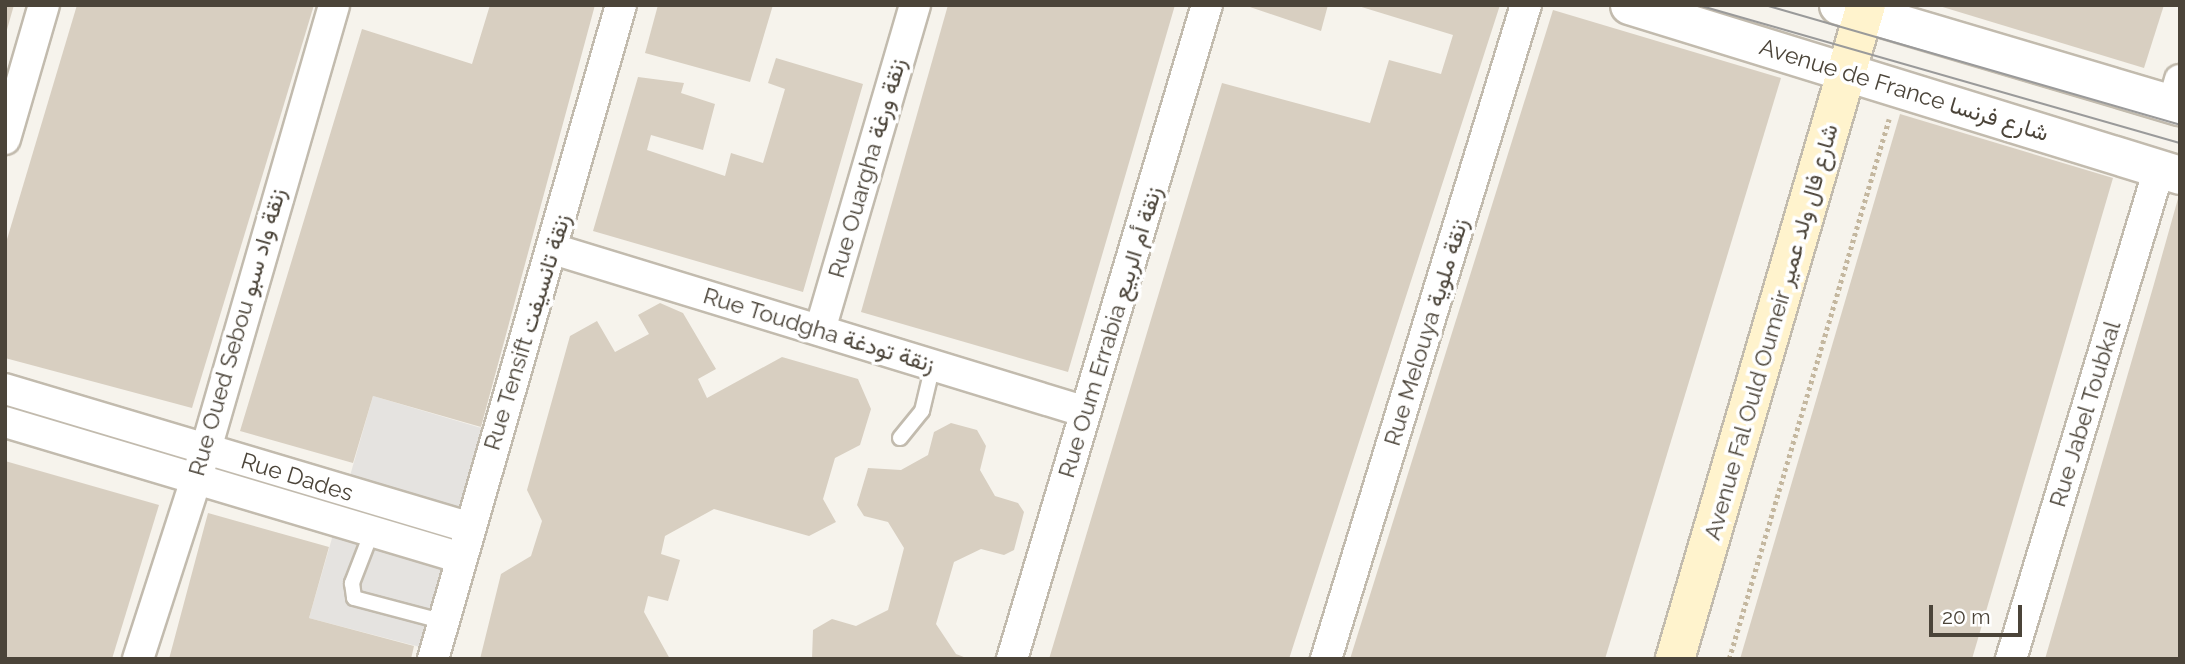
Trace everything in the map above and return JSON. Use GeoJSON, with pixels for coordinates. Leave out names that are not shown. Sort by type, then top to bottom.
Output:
{"type":"FeatureCollection","features":[{"type":"Feature","properties":{"kind":"main road","name":"Avenue Fal Ould Oumeir شارع فال ولد عمير"},"geometry":{"type":"LineString","coordinates":[[1675,659],[1847,72],[1856,8]]}},
{"type":"Feature","properties":{"kind":"street"},"geometry":{"type":"LineString","coordinates":[[5,139],[44,5]]}},
{"type":"Feature","properties":{"kind":"street","name":"Rue Oued Sebou زنقة واد سبو"},"geometry":{"type":"LineString","coordinates":[[138,659],[194,478],[206,449],[334,5]]}},
{"type":"Feature","properties":{"kind":"street","name":"Rue Tensift زنقة تانسيفت"},"geometry":{"type":"LineString","coordinates":[[433,659],[621,5]]}},
{"type":"Feature","properties":{"kind":"street","name":"Rue Ouargha زنقة ورغة"},"geometry":{"type":"LineString","coordinates":[[820,331],[915,5]]}},
{"type":"Feature","properties":{"kind":"street","name":"Rue Oum Errabia زنقة أم الربيع"},"geometry":{"type":"LineString","coordinates":[[1012,659],[1207,5]]}},
{"type":"Feature","properties":{"kind":"street","name":"Rue Melouya زنقة ملوية"},"geometry":{"type":"LineString","coordinates":[[1326,659],[1526,5]]}},
{"type":"Feature","properties":{"kind":"street","name":"Avenue de France شارع فرنسا"},"geometry":{"type":"LineString","coordinates":[[1629,5],[2169,172]]}},
{"type":"Feature","properties":{"kind":"street"},"geometry":{"type":"LineString","coordinates":[[1856,8],[2177,96]]}},
{"type":"Feature","properties":{"kind":"street","name":"Rue Jabel Toubkal"},"geometry":{"type":"LineString","coordinates":[[2011,659],[2169,172]]}},
{"type":"Feature","properties":{"kind":"street","name":"Rue Toudgha زنقة تودغة"},"geometry":{"type":"LineString","coordinates":[[552,248],[1086,412]]}},
{"type":"Feature","properties":{"kind":"street","name":"Rue Dades"},"geometry":{"type":"LineString","coordinates":[[5,389],[469,527]]}},
{"type":"Feature","properties":{"kind":"street","name":"Rue Dades"},"geometry":{"type":"LineString","coordinates":[[5,422],[370,534],[460,558]]}},
{"type":"Feature","properties":{"kind":"lane"},"geometry":{"type":"LineString","coordinates":[[900,438],[922,411],[933,365]]}},
{"type":"Feature","properties":{"kind":"lane"},"geometry":{"type":"LineString","coordinates":[[370,534],[352,583],[354,598],[444,622]]}},
{"type":"Feature","properties":{"kind":"path"},"geometry":{"type":"LineString","coordinates":[[1729,659],[1899,88]]}},
{"type":"Feature","properties":{"kind":"shaded area"},"geometry":{"type":"Polygon","coordinates":[[[373,396],[488,430],[424,648],[309,618],[373,396]]]}},
{"type":"Feature","properties":{"kind":"building"},"geometry":{"type":"Polygon","coordinates":[[[5,5],[14,5],[6,33],[5,33],[5,5]]]}},
{"type":"Feature","properties":{"kind":"building"},"geometry":{"type":"Polygon","coordinates":[[[77,5],[314,5],[192,408],[5,358],[5,246],[77,5]]]}},
{"type":"Feature","properties":{"kind":"building"},"geometry":{"type":"Polygon","coordinates":[[[490,5],[595,5],[481,427],[373,396],[353,463],[240,431],[362,29],[472,64],[490,5]]]}},
{"type":"Feature","properties":{"kind":"building"},"geometry":{"type":"Polygon","coordinates":[[[658,5],[773,5],[750,82],[645,53],[658,5]]]}},
{"type":"Feature","properties":{"kind":"building"},"geometry":{"type":"Polygon","coordinates":[[[948,5],[1175,5],[1068,372],[861,312],[948,5]]]}},
{"type":"Feature","properties":{"kind":"building"},"geometry":{"type":"Polygon","coordinates":[[[1244,5],[1328,5],[1321,31],[1244,5]]]}},
{"type":"Feature","properties":{"kind":"building"},"geometry":{"type":"Polygon","coordinates":[[[1355,5],[1500,5],[1289,659],[1049,659],[1222,83],[1370,123],[1389,60],[1441,74],[1453,35],[1355,5]]]}},
{"type":"Feature","properties":{"kind":"building"},"geometry":{"type":"Polygon","coordinates":[[[1936,5],[2164,5],[2144,68],[1936,5]]]}},
{"type":"Feature","properties":{"kind":"building"},"geometry":{"type":"Polygon","coordinates":[[[1553,10],[1781,78],[1605,659],[1350,659],[1553,10]]]}},
{"type":"Feature","properties":{"kind":"building"},"geometry":{"type":"Polygon","coordinates":[[[776,58],[863,84],[803,292],[593,231],[638,77],[684,83],[681,93],[715,104],[703,150],[651,135],[647,150],[725,176],[731,153],[763,163],[785,89],[768,83],[776,58]]]}},
{"type":"Feature","properties":{"kind":"building"},"geometry":{"type":"Polygon","coordinates":[[[1900,114],[2113,178],[2027,472],[1972,659],[1740,659],[1900,114]]]}},
{"type":"Feature","properties":{"kind":"building"},"geometry":{"type":"Polygon","coordinates":[[[2179,195],[2180,659],[2045,659],[2154,284],[2179,195]]]}},
{"type":"Feature","properties":{"kind":"building"},"geometry":{"type":"Polygon","coordinates":[[[660,303],[683,313],[716,369],[698,379],[707,398],[782,357],[858,379],[871,409],[860,445],[835,458],[823,499],[836,522],[809,536],[714,509],[665,536],[661,554],[680,560],[668,601],[648,596],[644,612],[670,659],[480,659],[501,574],[531,556],[542,521],[527,490],[570,336],[597,321],[615,352],[649,334],[638,315],[660,303]]]}},
{"type":"Feature","properties":{"kind":"building"},"geometry":{"type":"Polygon","coordinates":[[[951,423],[977,430],[986,446],[980,470],[995,496],[1018,503],[1024,512],[1014,550],[1004,555],[981,549],[954,562],[936,624],[956,654],[969,659],[812,659],[813,630],[832,619],[856,626],[888,610],[904,548],[888,522],[864,516],[857,505],[868,468],[901,470],[928,455],[934,432],[951,423]]]}},
{"type":"Feature","properties":{"kind":"building"},"geometry":{"type":"Polygon","coordinates":[[[5,461],[159,505],[112,659],[5,659],[5,461]]]}},
{"type":"Feature","properties":{"kind":"building"},"geometry":{"type":"Polygon","coordinates":[[[208,513],[329,547],[309,618],[414,646],[411,659],[169,659],[208,513]]]}},
{"type":"Feature","properties":{"kind":"tram line"},"geometry":{"type":"LineString","coordinates":[[1698,5],[2180,143]]}},
{"type":"Feature","properties":{"kind":"tram line"},"geometry":{"type":"LineString","coordinates":[[1765,5],[2180,125]]}}]}
